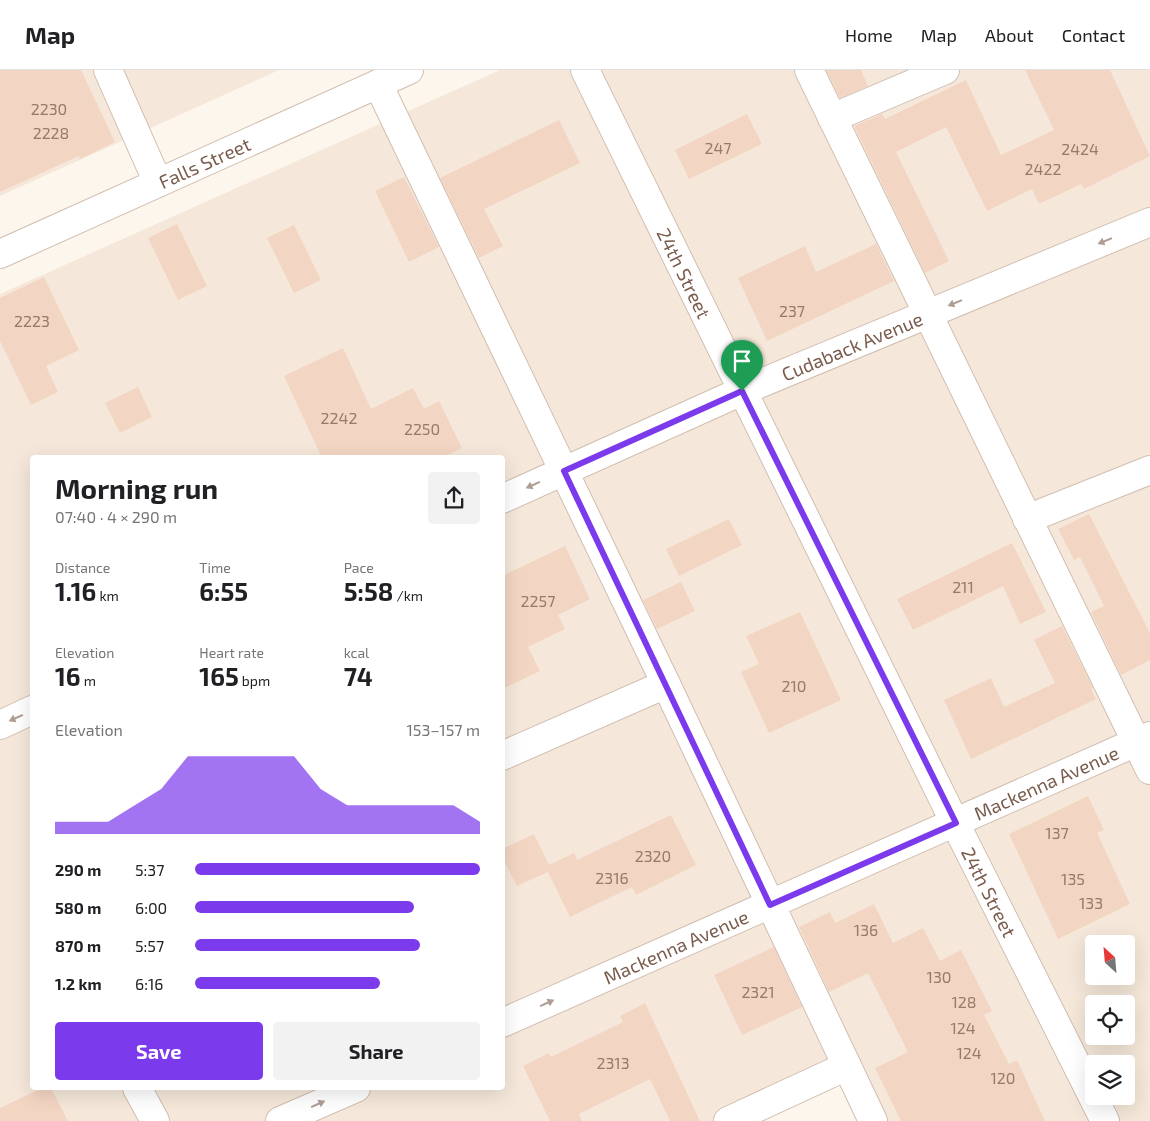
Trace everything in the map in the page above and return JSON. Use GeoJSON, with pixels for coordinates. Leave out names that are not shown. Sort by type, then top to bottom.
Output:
{"type":"FeatureCollection","features":[{"type":"Feature","properties":{"kind":"street"},"geometry":{"type":"LineString","coordinates":[[108,70],[158,184]]}},
{"type":"Feature","properties":{"kind":"street","name":"Falls Street"},"geometry":{"type":"LineString","coordinates":[[0,254],[408,70]]}},
{"type":"Feature","properties":{"kind":"street","name":"24th Street"},"geometry":{"type":"LineString","coordinates":[[585,70],[742,391],[1105,1121]]}},
{"type":"Feature","properties":{"kind":"street"},"geometry":{"type":"LineString","coordinates":[[809,70],[1027,519],[1143,739],[1150,770]]}},
{"type":"Feature","properties":{"kind":"street"},"geometry":{"type":"LineString","coordinates":[[832,118],[946,70]]}},
{"type":"Feature","properties":{"kind":"street"},"geometry":{"type":"LineString","coordinates":[[378,84],[873,1121]]}},
{"type":"Feature","properties":{"kind":"street","name":"Cudaback Avenue"},"geometry":{"type":"LineString","coordinates":[[505,498],[742,391],[1150,222]]}},
{"type":"Feature","properties":{"kind":"street"},"geometry":{"type":"LineString","coordinates":[[1027,519],[1150,470]]}},
{"type":"Feature","properties":{"kind":"street"},"geometry":{"type":"LineString","coordinates":[[505,755],[666,684]]}},
{"type":"Feature","properties":{"kind":"street"},"geometry":{"type":"LineString","coordinates":[[0,725],[30,711]]}},
{"type":"Feature","properties":{"kind":"street","name":"Mackenna Avenue"},"geometry":{"type":"LineString","coordinates":[[505,1022],[1143,739]]}},
{"type":"Feature","properties":{"kind":"street"},"geometry":{"type":"LineString","coordinates":[[728,1121],[847,1066]]}},
{"type":"Feature","properties":{"kind":"street"},"geometry":{"type":"LineString","coordinates":[[138,1090],[154,1121]]}},
{"type":"Feature","properties":{"kind":"street"},"geometry":{"type":"LineString","coordinates":[[280,1121],[351,1090]]}},
{"type":"Feature","properties":{"kind":"shaded area"},"geometry":{"type":"Polygon","coordinates":[[[0,70],[279,70],[0,196],[0,70]]]}},
{"type":"Feature","properties":{"kind":"shaded area"},"geometry":{"type":"Polygon","coordinates":[[[500,70],[1150,70],[1150,1121],[886,1121],[861,1071],[748,1121],[0,1121],[0,294],[500,70]]]}},
{"type":"Feature","properties":{"kind":"building"},"geometry":{"type":"Polygon","coordinates":[[[0,70],[81,70],[115,142],[80,159],[79,156],[0,192],[0,70]]]}},
{"type":"Feature","properties":{"kind":"building"},"geometry":{"type":"Polygon","coordinates":[[[826,70],[861,70],[868,86],[840,98],[826,70]]]}},
{"type":"Feature","properties":{"kind":"building"},"geometry":{"type":"Polygon","coordinates":[[[1025,70],[1110,70],[1150,156],[1084,189],[1081,184],[1039,204],[1032,189],[987,211],[946,127],[896,152],[949,261],[925,273],[854,126],[882,114],[885,119],[966,80],[1001,155],[1054,130],[1025,70]]]}},
{"type":"Feature","properties":{"kind":"building"},"geometry":{"type":"Polygon","coordinates":[[[747,114],[762,144],[689,179],[675,150],[747,114]]]}},
{"type":"Feature","properties":{"kind":"building"},"geometry":{"type":"Polygon","coordinates":[[[559,120],[580,163],[484,209],[503,246],[479,258],[440,178],[559,120]]]}},
{"type":"Feature","properties":{"kind":"building"},"geometry":{"type":"Polygon","coordinates":[[[404,177],[439,247],[409,262],[375,191],[404,177]]]}},
{"type":"Feature","properties":{"kind":"building"},"geometry":{"type":"Polygon","coordinates":[[[177,224],[207,286],[178,300],[148,238],[177,224]]]}},
{"type":"Feature","properties":{"kind":"building"},"geometry":{"type":"Polygon","coordinates":[[[294,225],[321,280],[294,293],[267,238],[294,225]]]}},
{"type":"Feature","properties":{"kind":"building"},"geometry":{"type":"Polygon","coordinates":[[[876,244],[894,281],[767,341],[738,278],[805,246],[816,272],[876,244]]]}},
{"type":"Feature","properties":{"kind":"building"},"geometry":{"type":"Polygon","coordinates":[[[44,277],[79,350],[46,366],[58,392],[31,405],[0,341],[0,298],[44,277]]]}},
{"type":"Feature","properties":{"kind":"building"},"geometry":{"type":"Polygon","coordinates":[[[343,348],[371,409],[413,388],[424,409],[439,401],[462,448],[447,455],[321,455],[284,376],[343,348]]]}},
{"type":"Feature","properties":{"kind":"building"},"geometry":{"type":"Polygon","coordinates":[[[138,387],[152,417],[120,433],[105,403],[138,387]]]}},
{"type":"Feature","properties":{"kind":"building"},"geometry":{"type":"Polygon","coordinates":[[[1089,514],[1150,633],[1150,660],[1121,675],[1091,612],[1104,606],[1080,557],[1074,560],[1058,529],[1089,514]]]}},
{"type":"Feature","properties":{"kind":"building"},"geometry":{"type":"Polygon","coordinates":[[[729,519],[742,545],[679,576],[666,549],[729,519]]]}},
{"type":"Feature","properties":{"kind":"building"},"geometry":{"type":"Polygon","coordinates":[[[1012,543],[1046,612],[1020,624],[1003,586],[913,630],[897,599],[1012,543]]]}},
{"type":"Feature","properties":{"kind":"building"},"geometry":{"type":"Polygon","coordinates":[[[565,546],[590,599],[558,615],[565,629],[528,647],[540,671],[505,688],[505,575],[565,546]]]}},
{"type":"Feature","properties":{"kind":"building"},"geometry":{"type":"Polygon","coordinates":[[[681,582],[695,611],[657,629],[643,600],[681,582]]]}},
{"type":"Feature","properties":{"kind":"building"},"geometry":{"type":"Polygon","coordinates":[[[800,612],[841,700],[769,733],[741,672],[759,664],[746,636],[800,612]]]}},
{"type":"Feature","properties":{"kind":"building"},"geometry":{"type":"Polygon","coordinates":[[[1062,626],[1093,688],[1091,689],[1096,699],[971,759],[944,700],[991,678],[1004,707],[1055,683],[1034,640],[1062,626]]]}},
{"type":"Feature","properties":{"kind":"building"},"geometry":{"type":"Polygon","coordinates":[[[1088,796],[1104,830],[1097,833],[1130,904],[1058,939],[1009,834],[1088,796]]]}},
{"type":"Feature","properties":{"kind":"building"},"geometry":{"type":"Polygon","coordinates":[[[671,815],[696,865],[636,895],[632,887],[570,917],[548,872],[517,886],[505,863],[505,848],[534,834],[549,865],[574,853],[577,860],[671,815]]]}},
{"type":"Feature","properties":{"kind":"building"},"geometry":{"type":"Polygon","coordinates":[[[874,904],[893,943],[923,928],[940,961],[961,950],[992,1011],[984,1015],[1009,1064],[1017,1060],[1045,1121],[901,1121],[875,1068],[908,1052],[868,973],[829,992],[799,927],[830,912],[835,923],[874,904]]]}},
{"type":"Feature","properties":{"kind":"building"},"geometry":{"type":"Polygon","coordinates":[[[774,947],[802,1007],[742,1035],[714,975],[774,947]]]}},
{"type":"Feature","properties":{"kind":"building"},"geometry":{"type":"Polygon","coordinates":[[[645,1003],[700,1121],[670,1121],[650,1079],[579,1114],[582,1121],[550,1121],[523,1066],[549,1053],[551,1057],[623,1022],[620,1016],[645,1003]]]}},
{"type":"Feature","properties":{"kind":"building"},"geometry":{"type":"Polygon","coordinates":[[[38,1090],[52,1090],[68,1121],[0,1121],[0,1108],[38,1090]]]}},
{"type":"Feature","properties":{"kind":"route"},"geometry":{"type":"LineString","coordinates":[[742,391],[956,823],[770,905],[564,471],[742,391]]}}]}
